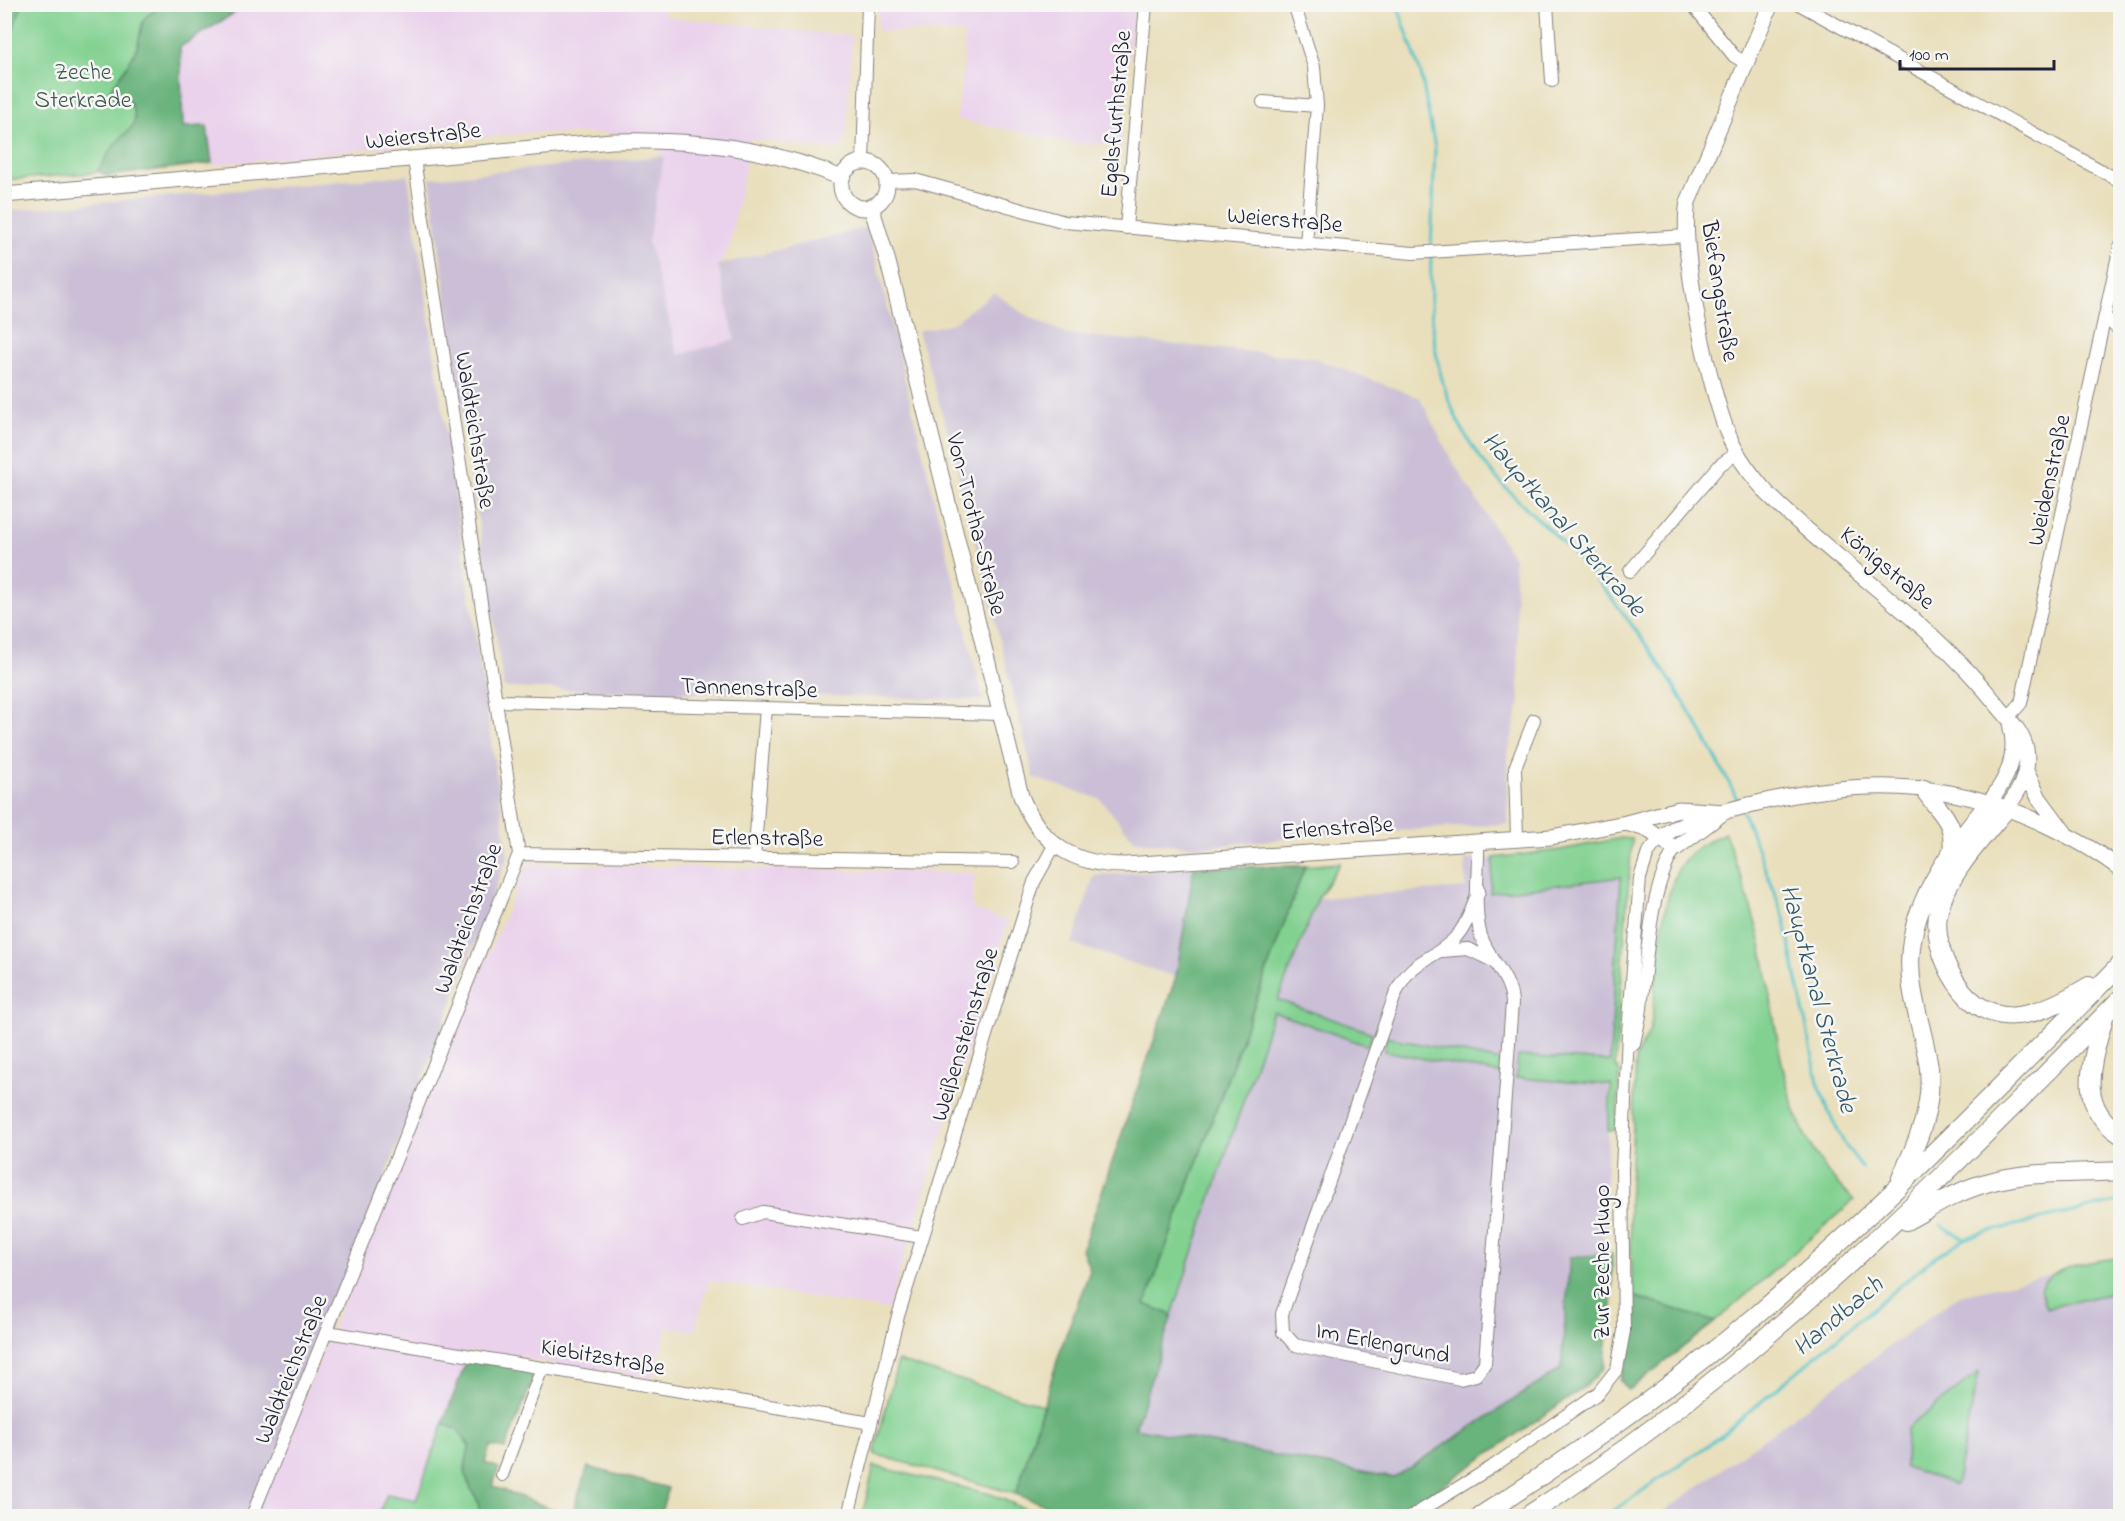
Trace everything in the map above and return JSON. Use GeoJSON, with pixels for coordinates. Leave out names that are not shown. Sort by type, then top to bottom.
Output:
{"type":"FeatureCollection","features":[{"type":"Feature","properties":{"kind":"highway"},"geometry":{"type":"LineString","coordinates":[[1924,789],[1950,820],[1954,840],[1952,856]]}},
{"type":"Feature","properties":{"kind":"highway"},"geometry":{"type":"LineString","coordinates":[[1896,1188],[1922,1129],[1929,1096],[1927,1056],[1911,987],[1912,940],[1926,898],[1952,856],[1999,805]]}},
{"type":"Feature","properties":{"kind":"highway"},"geometry":{"type":"LineString","coordinates":[[1999,805],[1980,840],[1942,899],[1938,916],[1938,933],[1947,965],[1954,979],[1969,998],[1984,1009],[2008,1016],[2024,1016],[2052,1008],[2117,968]]}},
{"type":"Feature","properties":{"kind":"highway"},"geometry":{"type":"LineString","coordinates":[[1480,1516],[1591,1444],[1758,1314],[1896,1188],[2117,968]]}},
{"type":"Feature","properties":{"kind":"highway"},"geometry":{"type":"LineString","coordinates":[[1527,1516],[1639,1440],[1773,1334],[1886,1232],[2121,999]]}},
{"type":"Feature","properties":{"kind":"highway"},"geometry":{"type":"LineString","coordinates":[[2105,1015],[2090,1069],[2089,1082],[2098,1112],[2121,1134]]}},
{"type":"Feature","properties":{"kind":"highway"},"geometry":{"type":"LineString","coordinates":[[1886,1232],[1952,1197],[1985,1183],[2030,1175],[2121,1171]]}},
{"type":"Feature","properties":{"kind":"main road","name":"Biefangstraße"},"geometry":{"type":"LineString","coordinates":[[1737,453],[1714,392],[1686,236],[1688,202],[1771,4]]}},
{"type":"Feature","properties":{"kind":"main road","name":"Weierstraße"},"geometry":{"type":"LineString","coordinates":[[4,195],[414,159],[576,142],[649,140],[720,146],[774,155],[842,178]]}},
{"type":"Feature","properties":{"kind":"main road"},"geometry":{"type":"LineString","coordinates":[[863,163],[877,166],[886,181],[884,196],[872,206],[860,207],[848,201],[843,193],[842,178],[850,167],[863,163]]}},
{"type":"Feature","properties":{"kind":"main road","name":"Von-Trotha-Straße"},"geometry":{"type":"LineString","coordinates":[[872,206],[1024,804],[1053,846]]}},
{"type":"Feature","properties":{"kind":"main road","name":"Königstraße"},"geometry":{"type":"LineString","coordinates":[[1737,453],[1750,474],[1776,502],[1948,647],[2008,718],[2024,743],[2026,771],[2019,792],[1999,805]]}},
{"type":"Feature","properties":{"kind":"main road","name":"Königstraße"},"geometry":{"type":"LineString","coordinates":[[1999,805],[2013,758],[2014,742],[2008,718]]}},
{"type":"Feature","properties":{"kind":"main road"},"geometry":{"type":"LineString","coordinates":[[2026,771],[2039,798],[2067,835]]}},
{"type":"Feature","properties":{"kind":"main road","name":"Erlenstraße"},"geometry":{"type":"LineString","coordinates":[[1660,838],[1695,818],[1832,788],[1873,785],[1924,789],[1961,794],[1999,805]]}},
{"type":"Feature","properties":{"kind":"main road"},"geometry":{"type":"LineString","coordinates":[[1999,805],[2067,835],[2121,869]]}},
{"type":"Feature","properties":{"kind":"main road","name":"Erlenstraße"},"geometry":{"type":"LineString","coordinates":[[1053,846],[1096,863],[1125,865],[1563,836],[1679,809],[1725,812]]}},
{"type":"Feature","properties":{"kind":"main road","name":"Erlenstraße"},"geometry":{"type":"LineString","coordinates":[[1675,849],[1725,812]]}},
{"type":"Feature","properties":{"kind":"main road"},"geometry":{"type":"LineString","coordinates":[[1626,823],[1636,825],[1675,849]]}},
{"type":"Feature","properties":{"kind":"street"},"geometry":{"type":"LineString","coordinates":[[863,163],[868,4]]}},
{"type":"Feature","properties":{"kind":"street","name":"Egelsfurthstraße"},"geometry":{"type":"LineString","coordinates":[[1126,228],[1146,4]]}},
{"type":"Feature","properties":{"kind":"street"},"geometry":{"type":"LineString","coordinates":[[1547,4],[1552,81]]}},
{"type":"Feature","properties":{"kind":"street"},"geometry":{"type":"LineString","coordinates":[[1692,4],[1734,56],[1746,63]]}},
{"type":"Feature","properties":{"kind":"street"},"geometry":{"type":"LineString","coordinates":[[1799,4],[2121,181]]}},
{"type":"Feature","properties":{"kind":"street"},"geometry":{"type":"LineString","coordinates":[[1294,5],[1314,67],[1317,106],[1306,244]]}},
{"type":"Feature","properties":{"kind":"street"},"geometry":{"type":"LineString","coordinates":[[1263,102],[1317,106]]}},
{"type":"Feature","properties":{"kind":"street","name":"Waldteichstraße"},"geometry":{"type":"LineString","coordinates":[[252,1516],[519,855],[414,159]]}},
{"type":"Feature","properties":{"kind":"street","name":"Weierstraße"},"geometry":{"type":"LineString","coordinates":[[886,181],[915,180],[1065,222],[1413,253],[1686,236]]}},
{"type":"Feature","properties":{"kind":"street","name":"Weidenstraße"},"geometry":{"type":"LineString","coordinates":[[2008,718],[2020,703],[2121,246]]}},
{"type":"Feature","properties":{"kind":"street"},"geometry":{"type":"LineString","coordinates":[[2105,317],[2121,332]]}},
{"type":"Feature","properties":{"kind":"street"},"geometry":{"type":"LineString","coordinates":[[1630,571],[1720,465],[1737,453]]}},
{"type":"Feature","properties":{"kind":"street","name":"Tannenstraße"},"geometry":{"type":"LineString","coordinates":[[497,701],[1001,714]]}},
{"type":"Feature","properties":{"kind":"street"},"geometry":{"type":"LineString","coordinates":[[754,859],[766,708]]}},
{"type":"Feature","properties":{"kind":"street"},"geometry":{"type":"LineString","coordinates":[[1517,839],[1515,768],[1534,720]]}},
{"type":"Feature","properties":{"kind":"street","name":"Zur Zeche Hugo"},"geometry":{"type":"LineString","coordinates":[[1412,1516],[1492,1467],[1575,1410],[1598,1393],[1617,1369],[1624,1331],[1622,1212],[1626,1081],[1640,878],[1648,853],[1660,838]]}},
{"type":"Feature","properties":{"kind":"street","name":"Im Erlengrund"},"geometry":{"type":"LineString","coordinates":[[1478,842],[1479,891],[1479,929],[1494,962],[1509,984],[1512,1003],[1486,1359],[1476,1375],[1460,1379],[1295,1346],[1285,1337],[1281,1323],[1395,995],[1409,970],[1436,952],[1461,931],[1479,891]]}},
{"type":"Feature","properties":{"kind":"street","name":"Weißensteinstraße"},"geometry":{"type":"LineString","coordinates":[[848,1516],[895,1327],[922,1237],[1034,882],[1053,846]]}},
{"type":"Feature","properties":{"kind":"street","name":"Zur Zeche Hugo"},"geometry":{"type":"LineString","coordinates":[[1626,1081],[1641,1011],[1656,902],[1663,874],[1675,849]]}},
{"type":"Feature","properties":{"kind":"street","name":"Erlenstraße"},"geometry":{"type":"LineString","coordinates":[[519,855],[1013,862]]}},
{"type":"Feature","properties":{"kind":"street","name":"Im Erlengrund"},"geometry":{"type":"LineString","coordinates":[[1436,952],[1468,949],[1494,962]]}},
{"type":"Feature","properties":{"kind":"street"},"geometry":{"type":"LineString","coordinates":[[743,1219],[763,1212],[922,1237]]}},
{"type":"Feature","properties":{"kind":"street","name":"Kiebitzstraße"},"geometry":{"type":"LineString","coordinates":[[328,1332],[871,1423]]}},
{"type":"Feature","properties":{"kind":"street"},"geometry":{"type":"LineString","coordinates":[[502,1475],[542,1368]]}},
{"type":"Feature","properties":{"kind":"shaded area"},"geometry":{"type":"Polygon","coordinates":[[[248,5],[661,5],[666,17],[852,36],[846,138],[838,149],[750,139],[729,249],[718,265],[735,340],[678,356],[648,241],[663,156],[649,134],[527,133],[213,165],[208,126],[183,127],[180,47],[248,5]]]}},
{"type":"Feature","properties":{"kind":"shaded area"},"geometry":{"type":"Polygon","coordinates":[[[878,5],[1134,5],[1121,145],[1079,144],[956,119],[963,72],[964,33],[877,31],[878,5]]]}},
{"type":"Feature","properties":{"kind":"shaded area"},"geometry":{"type":"Polygon","coordinates":[[[664,156],[648,241],[678,355],[735,340],[718,265],[868,227],[983,700],[504,688],[465,434],[430,178],[664,156]]]}},
{"type":"Feature","properties":{"kind":"shaded area"},"geometry":{"type":"Polygon","coordinates":[[[408,175],[508,855],[256,1516],[5,1516],[5,211],[408,175]]]}},
{"type":"Feature","properties":{"kind":"shaded area"},"geometry":{"type":"Polygon","coordinates":[[[994,292],[1022,313],[1066,334],[1314,358],[1420,398],[1450,457],[1514,559],[1520,703],[1508,754],[1508,824],[1323,835],[1201,847],[1135,841],[1100,799],[1034,778],[951,443],[918,331],[953,323],[994,292]]]}},
{"type":"Feature","properties":{"kind":"shaded area"},"geometry":{"type":"Polygon","coordinates":[[[1494,858],[1491,893],[1621,877],[1610,1061],[1604,1254],[1570,1257],[1561,1369],[1394,1479],[1135,1428],[1273,1012],[1318,898],[1466,888],[1465,860],[1494,858]]]}},
{"type":"Feature","properties":{"kind":"shaded area"},"geometry":{"type":"Polygon","coordinates":[[[527,864],[975,873],[972,909],[1008,921],[888,1310],[709,1281],[694,1332],[668,1326],[653,1378],[469,1351],[416,1500],[387,1494],[378,1516],[256,1516],[413,1131],[527,864]]]}},
{"type":"Feature","properties":{"kind":"shaded area"},"geometry":{"type":"Polygon","coordinates":[[[1194,867],[1176,977],[1072,944],[1094,876],[1194,867]]]}},
{"type":"Feature","properties":{"kind":"shaded area"},"geometry":{"type":"Polygon","coordinates":[[[2120,1260],[2120,1516],[1658,1516],[1959,1295],[2120,1260]]]}},
{"type":"Feature","properties":{"kind":"green space"},"geometry":{"type":"Polygon","coordinates":[[[4,5],[22,5],[5,50],[4,5]]]}},
{"type":"Feature","properties":{"kind":"green space","name":"Zeche Sterkrade"},"geometry":{"type":"Polygon","coordinates":[[[5,5],[190,5],[170,37],[158,145],[94,173],[5,180],[5,5]]]}},
{"type":"Feature","properties":{"kind":"green space"},"geometry":{"type":"Polygon","coordinates":[[[167,5],[247,5],[180,47],[183,127],[207,126],[212,163],[107,176],[98,171],[112,149],[132,127],[135,117],[129,101],[118,100],[107,95],[135,52],[143,21],[150,13],[167,5]]]}},
{"type":"Feature","properties":{"kind":"green space"},"geometry":{"type":"Polygon","coordinates":[[[1725,833],[1757,928],[1784,1073],[1794,1107],[1808,1140],[1827,1171],[1854,1200],[1715,1322],[1633,1296],[1629,1206],[1636,1058],[1650,1029],[1660,940],[1668,896],[1675,877],[1687,857],[1702,845],[1725,833]]]}},
{"type":"Feature","properties":{"kind":"green space"},"geometry":{"type":"Polygon","coordinates":[[[1621,838],[1632,839],[1615,1066],[1620,1071],[1616,1130],[1608,1130],[1611,1085],[1516,1078],[1518,1056],[1610,1061],[1621,877],[1490,893],[1494,858],[1560,850],[1621,838]]]}},
{"type":"Feature","properties":{"kind":"green space"},"geometry":{"type":"Polygon","coordinates":[[[1340,863],[1318,898],[1278,1000],[1372,1033],[1368,1046],[1273,1012],[1172,1315],[1145,1305],[1305,866],[1340,863]]]}},
{"type":"Feature","properties":{"kind":"green space"},"geometry":{"type":"Polygon","coordinates":[[[1305,866],[1145,1304],[1172,1315],[1135,1428],[1394,1478],[1561,1369],[1570,1257],[1612,1254],[1612,1306],[1604,1367],[1586,1386],[1429,1495],[1392,1516],[1074,1516],[1016,1494],[1062,1345],[1090,1270],[1082,1249],[1176,977],[1194,867],[1305,866]]]}},
{"type":"Feature","properties":{"kind":"green space"},"geometry":{"type":"Polygon","coordinates":[[[1387,1037],[1501,1061],[1502,1074],[1384,1051],[1387,1037]]]}},
{"type":"Feature","properties":{"kind":"green space"},"geometry":{"type":"Polygon","coordinates":[[[2120,1257],[2120,1286],[2108,1294],[2046,1308],[2040,1290],[2053,1274],[2074,1265],[2120,1257]]]}},
{"type":"Feature","properties":{"kind":"green space"},"geometry":{"type":"Polygon","coordinates":[[[1633,1296],[1715,1322],[1629,1390],[1620,1380],[1630,1353],[1633,1296]]]}},
{"type":"Feature","properties":{"kind":"green space"},"geometry":{"type":"Polygon","coordinates":[[[467,1359],[533,1371],[535,1375],[505,1449],[490,1446],[485,1463],[499,1468],[492,1486],[571,1516],[479,1516],[477,1498],[465,1471],[469,1445],[458,1430],[443,1423],[467,1359]]]}},
{"type":"Feature","properties":{"kind":"green space"},"geometry":{"type":"Polygon","coordinates":[[[898,1361],[1043,1405],[1016,1494],[874,1454],[898,1361]]]}},
{"type":"Feature","properties":{"kind":"green space"},"geometry":{"type":"Polygon","coordinates":[[[1979,1372],[1956,1485],[1905,1467],[1906,1429],[1979,1372]]]}},
{"type":"Feature","properties":{"kind":"green space"},"geometry":{"type":"Polygon","coordinates":[[[443,1423],[458,1430],[469,1446],[465,1471],[477,1498],[479,1516],[378,1516],[387,1494],[416,1500],[443,1423]]]}},
{"type":"Feature","properties":{"kind":"green space"},"geometry":{"type":"Polygon","coordinates":[[[874,1466],[991,1494],[1041,1516],[862,1516],[874,1466]]]}},
{"type":"Feature","properties":{"kind":"green space"},"geometry":{"type":"Polygon","coordinates":[[[588,1467],[668,1488],[660,1516],[571,1516],[588,1467]]]}},
{"type":"Feature","properties":{"kind":"waterway","name":"Hauptkanal Sterkrade"},"geometry":{"type":"LineString","coordinates":[[1397,4],[1421,74],[1435,148],[1431,249]]}},
{"type":"Feature","properties":{"kind":"waterway","name":"Hauptkanal Sterkrade"},"geometry":{"type":"LineString","coordinates":[[1431,256],[1432,320],[1436,351],[1442,380],[1465,435],[1505,487],[1582,563],[1614,601],[1673,684],[1724,772],[1739,803]]}},
{"type":"Feature","properties":{"kind":"waterway","name":"Hauptkanal Sterkrade"},"geometry":{"type":"LineString","coordinates":[[1743,812],[1784,917],[1818,1082],[1829,1113],[1845,1145],[1863,1168]]}},
{"type":"Feature","properties":{"kind":"waterway","name":"Handbach"},"geometry":{"type":"LineString","coordinates":[[1606,1516],[1714,1441],[1932,1259],[1964,1239],[1985,1232],[2120,1201]]}},
{"type":"Feature","properties":{"kind":"waterway","name":"Hauptkanal Sterkrade"},"geometry":{"type":"LineString","coordinates":[[1941,1225],[1963,1238]]}}]}
